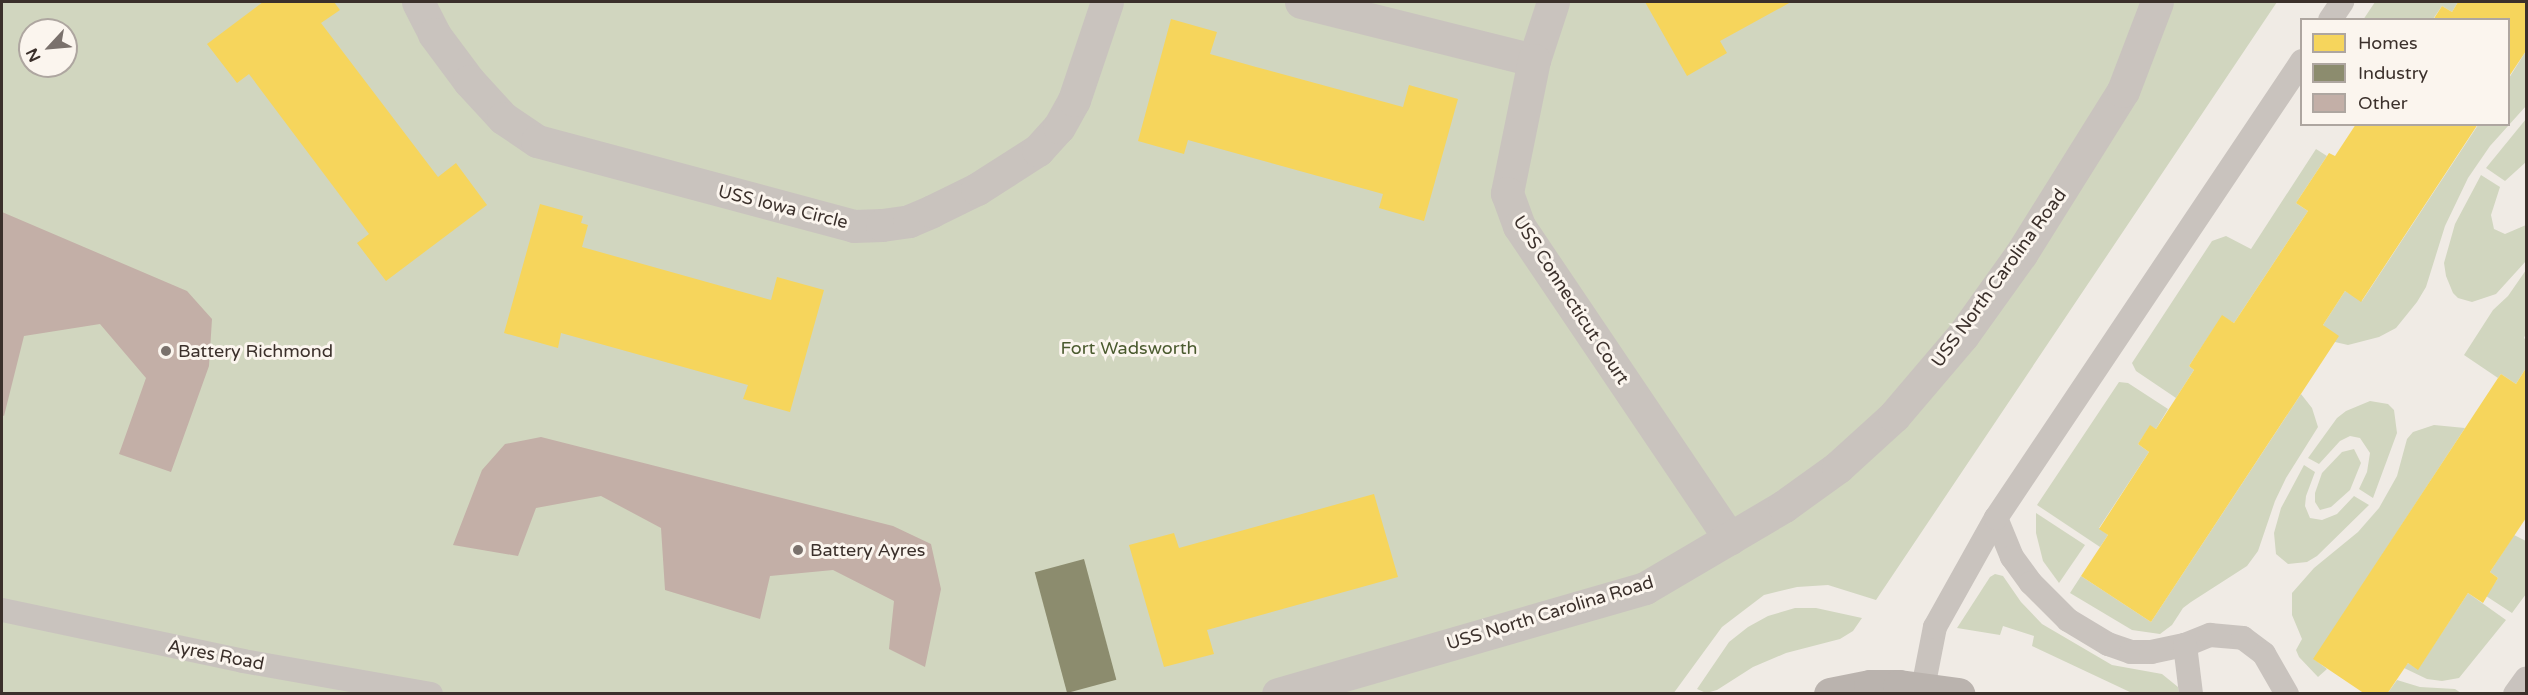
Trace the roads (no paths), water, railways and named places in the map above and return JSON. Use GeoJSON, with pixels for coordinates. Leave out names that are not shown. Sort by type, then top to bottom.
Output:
{"type":"FeatureCollection","features":[{"type":"Feature","properties":{"kind":"main road"},"geometry":{"type":"LineString","coordinates":[[1835,692],[1870,686],[1923,688],[1958,693]]}},
{"type":"Feature","properties":{"kind":"street","name":"USS Iowa Circle"},"geometry":{"type":"LineString","coordinates":[[418,2],[434,33],[469,81],[503,118],[537,141],[848,226],[863,226],[909,221],[977,189],[1038,150],[1059,127],[1074,100],[1107,2]]}},
{"type":"Feature","properties":{"kind":"street"},"geometry":{"type":"LineString","coordinates":[[1301,2],[1534,60]]}},
{"type":"Feature","properties":{"kind":"street","name":"USS Connecticut Court"},"geometry":{"type":"LineString","coordinates":[[1553,2],[1534,60],[1507,193],[1519,226],[1730,539]]}},
{"type":"Feature","properties":{"kind":"street","name":"USS North Carolina Road"},"geometry":{"type":"LineString","coordinates":[[1278,693],[1645,588],[1785,506],[1838,467],[1894,416],[1963,335],[2021,254],[2124,91],[2157,2]]}},
{"type":"Feature","properties":{"kind":"lane"},"geometry":{"type":"LineString","coordinates":[[2331,18],[2342,2]]}},
{"type":"Feature","properties":{"kind":"lane"},"geometry":{"type":"LineString","coordinates":[[1923,688],[1935,627],[1996,518],[2300,63]]}},
{"type":"Feature","properties":{"kind":"lane"},"geometry":{"type":"LineString","coordinates":[[1996,518],[2012,557],[2031,583],[2068,620],[2108,644],[2131,652],[2185,645],[2210,635],[2243,638],[2264,654],[2285,693]]}},
{"type":"Feature","properties":{"kind":"lane","name":"Ayres Road"},"geometry":{"type":"LineString","coordinates":[[2,610],[243,661],[431,693]]}},
{"type":"Feature","properties":{"kind":"lane"},"geometry":{"type":"LineString","coordinates":[[2185,645],[2191,693]]}},
{"type":"Feature","properties":{"kind":"lane"},"geometry":{"type":"LineString","coordinates":[[2515,693],[2526,679]]}},
{"type":"Feature","properties":{"kind":"place","name":"Battery Richmond"},"geometry":{"type":"Point","coordinates":[166,351]}},
{"type":"Feature","properties":{"kind":"place","name":"Battery Ayres"},"geometry":{"type":"Point","coordinates":[798,550]}},
{"type":"Feature","properties":{"kind":"park label","name":"Fort Wadsworth"},"geometry":{"type":"Point","coordinates":[1129,348]}}]}
